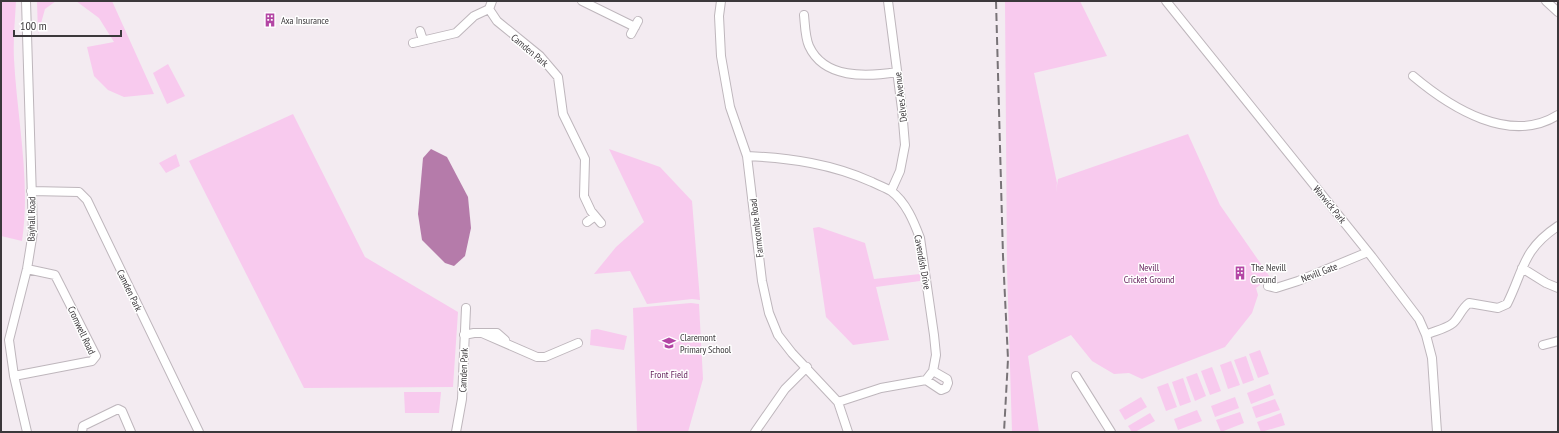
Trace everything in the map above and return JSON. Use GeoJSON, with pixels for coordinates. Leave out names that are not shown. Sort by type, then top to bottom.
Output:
{"type":"FeatureCollection","features":[{"type":"Feature","properties":{"kind":"street","name":"Bayhall Road"},"geometry":{"type":"LineString","coordinates":[[26,1],[33,232],[27,269],[5,341],[27,432]]}},
{"type":"Feature","properties":{"kind":"street"},"geometry":{"type":"LineString","coordinates":[[413,43],[456,33],[474,16],[489,9],[492,1]]}},
{"type":"Feature","properties":{"kind":"street"},"geometry":{"type":"LineString","coordinates":[[582,1],[634,27]]}},
{"type":"Feature","properties":{"kind":"street","name":"Farmcombe Road"},"geometry":{"type":"LineString","coordinates":[[721,1],[718,16],[721,56],[730,107],[740,131],[747,156],[762,281],[769,313],[778,335],[792,353],[807,367],[838,402],[848,432]]}},
{"type":"Feature","properties":{"kind":"street","name":"Delves Avenue"},"geometry":{"type":"LineString","coordinates":[[888,1],[905,145],[900,171],[891,191]]}},
{"type":"Feature","properties":{"kind":"street","name":"Warwick Park"},"geometry":{"type":"LineString","coordinates":[[1166,1],[1368,252],[1419,319],[1426,335],[1432,358],[1437,432]]}},
{"type":"Feature","properties":{"kind":"street"},"geometry":{"type":"LineString","coordinates":[[1546,1],[1558,12]]}},
{"type":"Feature","properties":{"kind":"street","name":"Camden Park"},"geometry":{"type":"LineString","coordinates":[[489,9],[497,21],[540,56],[558,77],[563,114],[584,159],[584,196],[595,216],[601,223]]}},
{"type":"Feature","properties":{"kind":"street"},"geometry":{"type":"LineString","coordinates":[[804,15],[808,45],[819,62],[835,71],[873,76],[897,72]]}},
{"type":"Feature","properties":{"kind":"street"},"geometry":{"type":"LineString","coordinates":[[420,31],[423,40]]}},
{"type":"Feature","properties":{"kind":"street"},"geometry":{"type":"LineString","coordinates":[[1413,76],[1442,99],[1481,118],[1503,126],[1529,126],[1550,120],[1558,115]]}},
{"type":"Feature","properties":{"kind":"street","name":"Cavendish Drive"},"geometry":{"type":"LineString","coordinates":[[747,156],[815,163],[853,174],[891,191],[909,212],[920,238],[936,355],[933,371]]}},
{"type":"Feature","properties":{"kind":"street","name":"Camden Park"},"geometry":{"type":"LineString","coordinates":[[31,191],[79,192],[87,200],[198,432]]}},
{"type":"Feature","properties":{"kind":"street"},"geometry":{"type":"LineString","coordinates":[[586,222],[595,216]]}},
{"type":"Feature","properties":{"kind":"street"},"geometry":{"type":"LineString","coordinates":[[1426,335],[1454,323],[1464,307],[1469,303],[1498,308],[1507,304],[1527,256],[1534,246],[1558,226]]}},
{"type":"Feature","properties":{"kind":"street","name":"Nevill Gate"},"geometry":{"type":"LineString","coordinates":[[1268,286],[1276,288],[1368,252]]}},
{"type":"Feature","properties":{"kind":"street"},"geometry":{"type":"LineString","coordinates":[[1522,268],[1546,283],[1558,288]]}},
{"type":"Feature","properties":{"kind":"street","name":"Cromwell Road"},"geometry":{"type":"LineString","coordinates":[[14,376],[92,361],[96,356],[55,276],[27,269]]}},
{"type":"Feature","properties":{"kind":"street","name":"Camden Park"},"geometry":{"type":"LineString","coordinates":[[456,432],[462,399],[466,308]]}},
{"type":"Feature","properties":{"kind":"street"},"geometry":{"type":"LineString","coordinates":[[464,335],[474,332],[497,333],[511,345],[537,357],[545,357],[578,344]]}},
{"type":"Feature","properties":{"kind":"street"},"geometry":{"type":"LineString","coordinates":[[1543,345],[1558,341]]}},
{"type":"Feature","properties":{"kind":"street"},"geometry":{"type":"LineString","coordinates":[[755,432],[785,389],[807,367]]}},
{"type":"Feature","properties":{"kind":"street"},"geometry":{"type":"LineString","coordinates":[[838,402],[881,388],[926,380],[933,371],[947,379],[948,383],[946,388],[941,390],[926,380]]}},
{"type":"Feature","properties":{"kind":"street"},"geometry":{"type":"LineString","coordinates":[[1076,376],[1111,432]]}},
{"type":"Feature","properties":{"kind":"street"},"geometry":{"type":"LineString","coordinates":[[82,432],[83,426],[118,408],[122,411],[131,432]]}},
{"type":"Feature","properties":{"kind":"green space"},"geometry":{"type":"Polygon","coordinates":[[[1,1],[16,1],[14,59],[25,196],[22,241],[1,236],[1,1]]]}},
{"type":"Feature","properties":{"kind":"green space"},"geometry":{"type":"Polygon","coordinates":[[[37,1],[56,1],[45,9],[38,34],[37,1]]]}},
{"type":"Feature","properties":{"kind":"green space"},"geometry":{"type":"Polygon","coordinates":[[[76,1],[112,1],[154,94],[124,97],[108,90],[94,76],[87,47],[114,42],[99,18],[76,1]]]}},
{"type":"Feature","properties":{"kind":"green space","name":"Nevill Cricket Ground"},"geometry":{"type":"Polygon","coordinates":[[[1005,1],[1080,1],[1107,56],[1034,73],[1057,183],[1056,192],[1058,179],[1188,134],[1220,205],[1270,277],[1256,288],[1258,295],[1252,313],[1225,347],[1142,379],[1129,373],[1114,374],[1092,361],[1071,335],[1028,356],[1039,432],[1012,432],[1007,268],[1005,1]]]}},
{"type":"Feature","properties":{"kind":"green space"},"geometry":{"type":"Polygon","coordinates":[[[168,64],[185,96],[167,104],[153,73],[168,64]]]}},
{"type":"Feature","properties":{"kind":"green space"},"geometry":{"type":"Polygon","coordinates":[[[293,114],[365,257],[458,312],[453,387],[304,388],[189,161],[293,114]]]}},
{"type":"Feature","properties":{"kind":"green space"},"geometry":{"type":"Polygon","coordinates":[[[609,149],[660,167],[692,201],[700,300],[692,299],[647,304],[630,271],[594,274],[616,247],[644,222],[609,149]]]}},
{"type":"Feature","properties":{"kind":"green space"},"geometry":{"type":"Polygon","coordinates":[[[176,154],[180,166],[166,173],[159,163],[176,154]]]}},
{"type":"Feature","properties":{"kind":"green space"},"geometry":{"type":"Polygon","coordinates":[[[819,227],[865,243],[874,279],[920,274],[920,281],[876,287],[889,340],[853,345],[826,317],[813,228],[819,227]]]}},
{"type":"Feature","properties":{"kind":"green space","name":"Front Field"},"geometry":{"type":"Polygon","coordinates":[[[691,303],[699,304],[703,379],[688,432],[637,432],[633,308],[691,303]]]}},
{"type":"Feature","properties":{"kind":"green space"},"geometry":{"type":"Polygon","coordinates":[[[597,329],[627,336],[624,350],[590,345],[591,330],[597,329]]]}},
{"type":"Feature","properties":{"kind":"green space"},"geometry":{"type":"Polygon","coordinates":[[[1260,350],[1269,374],[1258,378],[1249,354],[1260,350]]]}},
{"type":"Feature","properties":{"kind":"green space"},"geometry":{"type":"Polygon","coordinates":[[[1246,356],[1254,380],[1243,384],[1234,360],[1246,356]]]}},
{"type":"Feature","properties":{"kind":"green space"},"geometry":{"type":"Polygon","coordinates":[[[1231,361],[1240,385],[1228,389],[1220,365],[1231,361]]]}},
{"type":"Feature","properties":{"kind":"green space"},"geometry":{"type":"Polygon","coordinates":[[[1212,367],[1221,391],[1210,395],[1201,371],[1212,367]]]}},
{"type":"Feature","properties":{"kind":"green space"},"geometry":{"type":"Polygon","coordinates":[[[1197,373],[1206,396],[1195,401],[1186,377],[1197,373]]]}},
{"type":"Feature","properties":{"kind":"green space"},"geometry":{"type":"Polygon","coordinates":[[[1183,378],[1191,402],[1180,406],[1172,382],[1183,378]]]}},
{"type":"Feature","properties":{"kind":"green space"},"geometry":{"type":"Polygon","coordinates":[[[1168,383],[1177,407],[1166,411],[1157,387],[1168,383]]]}},
{"type":"Feature","properties":{"kind":"green space"},"geometry":{"type":"Polygon","coordinates":[[[1270,384],[1274,395],[1251,404],[1247,393],[1270,384]]]}},
{"type":"Feature","properties":{"kind":"green space"},"geometry":{"type":"Polygon","coordinates":[[[404,392],[441,392],[439,413],[405,413],[404,392]]]}},
{"type":"Feature","properties":{"kind":"green space"},"geometry":{"type":"Polygon","coordinates":[[[1141,397],[1147,407],[1125,420],[1119,410],[1141,397]]]}},
{"type":"Feature","properties":{"kind":"green space"},"geometry":{"type":"Polygon","coordinates":[[[1235,397],[1239,408],[1215,417],[1211,406],[1235,397]]]}},
{"type":"Feature","properties":{"kind":"green space"},"geometry":{"type":"Polygon","coordinates":[[[1275,399],[1280,410],[1256,418],[1252,407],[1275,399]]]}},
{"type":"Feature","properties":{"kind":"green space"},"geometry":{"type":"Polygon","coordinates":[[[1197,410],[1202,421],[1178,430],[1174,419],[1197,410]]]}},
{"type":"Feature","properties":{"kind":"green space"},"geometry":{"type":"Polygon","coordinates":[[[1240,412],[1244,423],[1221,432],[1216,420],[1240,412]]]}},
{"type":"Feature","properties":{"kind":"green space"},"geometry":{"type":"Polygon","coordinates":[[[1150,413],[1155,421],[1135,432],[1132,432],[1128,426],[1150,413]]]}},
{"type":"Feature","properties":{"kind":"green space"},"geometry":{"type":"Polygon","coordinates":[[[1281,413],[1285,425],[1261,432],[1257,422],[1281,413]]]}},
{"type":"Feature","properties":{"kind":"shaded area"},"geometry":{"type":"Polygon","coordinates":[[[431,149],[447,157],[468,197],[471,228],[465,256],[454,266],[445,263],[422,240],[418,214],[423,158],[431,149]]]}},
{"type":"Feature","properties":{"kind":"railway"},"geometry":{"type":"LineString","coordinates":[[996,1],[1003,256],[1008,359],[1004,432]]}},
{"type":"Feature","properties":{"kind":"place","name":"Axa Insurance"},"geometry":{"type":"Point","coordinates":[270,20]}},
{"type":"Feature","properties":{"kind":"place","name":"The Nevill Ground"},"geometry":{"type":"Point","coordinates":[1240,273]}},
{"type":"Feature","properties":{"kind":"place","name":"Claremont Primary School"},"geometry":{"type":"Point","coordinates":[669,343]}}]}
